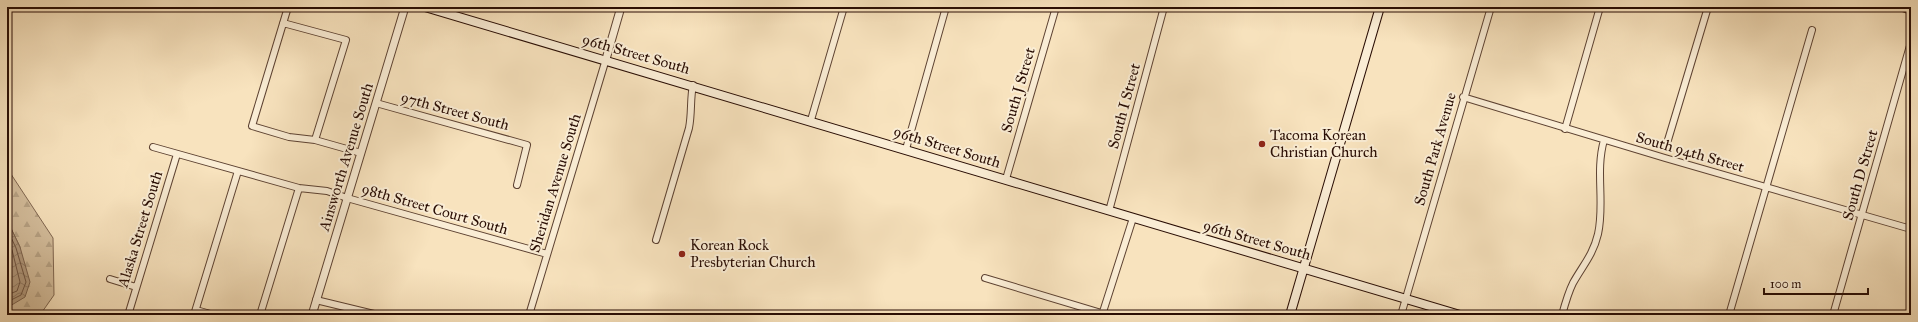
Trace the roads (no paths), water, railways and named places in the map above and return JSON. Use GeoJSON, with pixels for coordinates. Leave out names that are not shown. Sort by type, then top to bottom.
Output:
{"type":"FeatureCollection","features":[{"type":"Feature","properties":{"kind":"main road","name":"96th Street South"},"geometry":{"type":"LineString","coordinates":[[425,7],[811,120],[1109,211],[1460,315]]}},
{"type":"Feature","properties":{"kind":"main road"},"geometry":{"type":"LineString","coordinates":[[1290,315],[1380,7]]}},
{"type":"Feature","properties":{"kind":"street"},"geometry":{"type":"LineString","coordinates":[[288,7],[252,126],[290,137],[315,140],[361,153]]}},
{"type":"Feature","properties":{"kind":"street","name":"Ainsworth Avenue South"},"geometry":{"type":"LineString","coordinates":[[312,315],[405,7]]}},
{"type":"Feature","properties":{"kind":"street"},"geometry":{"type":"LineString","coordinates":[[606,60],[621,7]]}},
{"type":"Feature","properties":{"kind":"street"},"geometry":{"type":"LineString","coordinates":[[811,120],[844,7]]}},
{"type":"Feature","properties":{"kind":"street"},"geometry":{"type":"LineString","coordinates":[[906,149],[946,7]]}},
{"type":"Feature","properties":{"kind":"street","name":"South J Street"},"geometry":{"type":"LineString","coordinates":[[1006,179],[1056,7]]}},
{"type":"Feature","properties":{"kind":"street","name":"South I Street"},"geometry":{"type":"LineString","coordinates":[[1109,211],[1163,7]]}},
{"type":"Feature","properties":{"kind":"street","name":"South Park Avenue"},"geometry":{"type":"LineString","coordinates":[[1401,315],[1490,7]]}},
{"type":"Feature","properties":{"kind":"street"},"geometry":{"type":"LineString","coordinates":[[1565,129],[1600,7]]}},
{"type":"Feature","properties":{"kind":"street"},"geometry":{"type":"LineString","coordinates":[[1668,140],[1708,7]]}},
{"type":"Feature","properties":{"kind":"street"},"geometry":{"type":"LineString","coordinates":[[1900,7],[1911,10]]}},
{"type":"Feature","properties":{"kind":"street"},"geometry":{"type":"LineString","coordinates":[[283,23],[346,40],[315,140]]}},
{"type":"Feature","properties":{"kind":"street"},"geometry":{"type":"LineString","coordinates":[[1729,315],[1812,30]]}},
{"type":"Feature","properties":{"kind":"street","name":"South D Street"},"geometry":{"type":"LineString","coordinates":[[1833,315],[1911,42]]}},
{"type":"Feature","properties":{"kind":"street","name":"Sheridan Avenue South"},"geometry":{"type":"LineString","coordinates":[[529,315],[606,60]]}},
{"type":"Feature","properties":{"kind":"street"},"geometry":{"type":"LineString","coordinates":[[656,240],[689,128],[692,113],[690,102],[693,85]]}},
{"type":"Feature","properties":{"kind":"street","name":"South 94th Street"},"geometry":{"type":"LineString","coordinates":[[1463,97],[1565,129],[1765,188],[1863,214],[1911,229]]}},
{"type":"Feature","properties":{"kind":"street","name":"97th Street South"},"geometry":{"type":"LineString","coordinates":[[376,103],[528,144],[517,185]]}},
{"type":"Feature","properties":{"kind":"street"},"geometry":{"type":"LineString","coordinates":[[1562,315],[1573,284],[1591,256],[1598,233],[1600,211],[1599,159],[1604,140]]}},
{"type":"Feature","properties":{"kind":"street","name":"98th Street Court South"},"geometry":{"type":"LineString","coordinates":[[153,147],[298,188],[327,191],[347,198],[547,254]]}},
{"type":"Feature","properties":{"kind":"street","name":"Alaska Street South"},"geometry":{"type":"LineString","coordinates":[[129,312],[177,154]]}},
{"type":"Feature","properties":{"kind":"street"},"geometry":{"type":"LineString","coordinates":[[214,315],[195,312],[238,171]]}},
{"type":"Feature","properties":{"kind":"street"},"geometry":{"type":"LineString","coordinates":[[260,315],[298,188]]}},
{"type":"Feature","properties":{"kind":"street"},"geometry":{"type":"LineString","coordinates":[[984,278],[1104,314],[1133,218]]}},
{"type":"Feature","properties":{"kind":"street"},"geometry":{"type":"LineString","coordinates":[[110,279],[136,287]]}},
{"type":"Feature","properties":{"kind":"street"},"geometry":{"type":"LineString","coordinates":[[316,300],[378,315]]}},
{"type":"Feature","properties":{"kind":"water"},"geometry":{"type":"Polygon","coordinates":[[[7,220],[20,247],[30,282],[25,297],[10,306],[7,303],[7,220]]]}},
{"type":"Feature","properties":{"kind":"place","name":"Tacoma Korean Christian Church"},"geometry":{"type":"Point","coordinates":[1262,144]}},
{"type":"Feature","properties":{"kind":"place","name":"Korean Rock Presbyterian Church"},"geometry":{"type":"Point","coordinates":[682,254]}}]}
